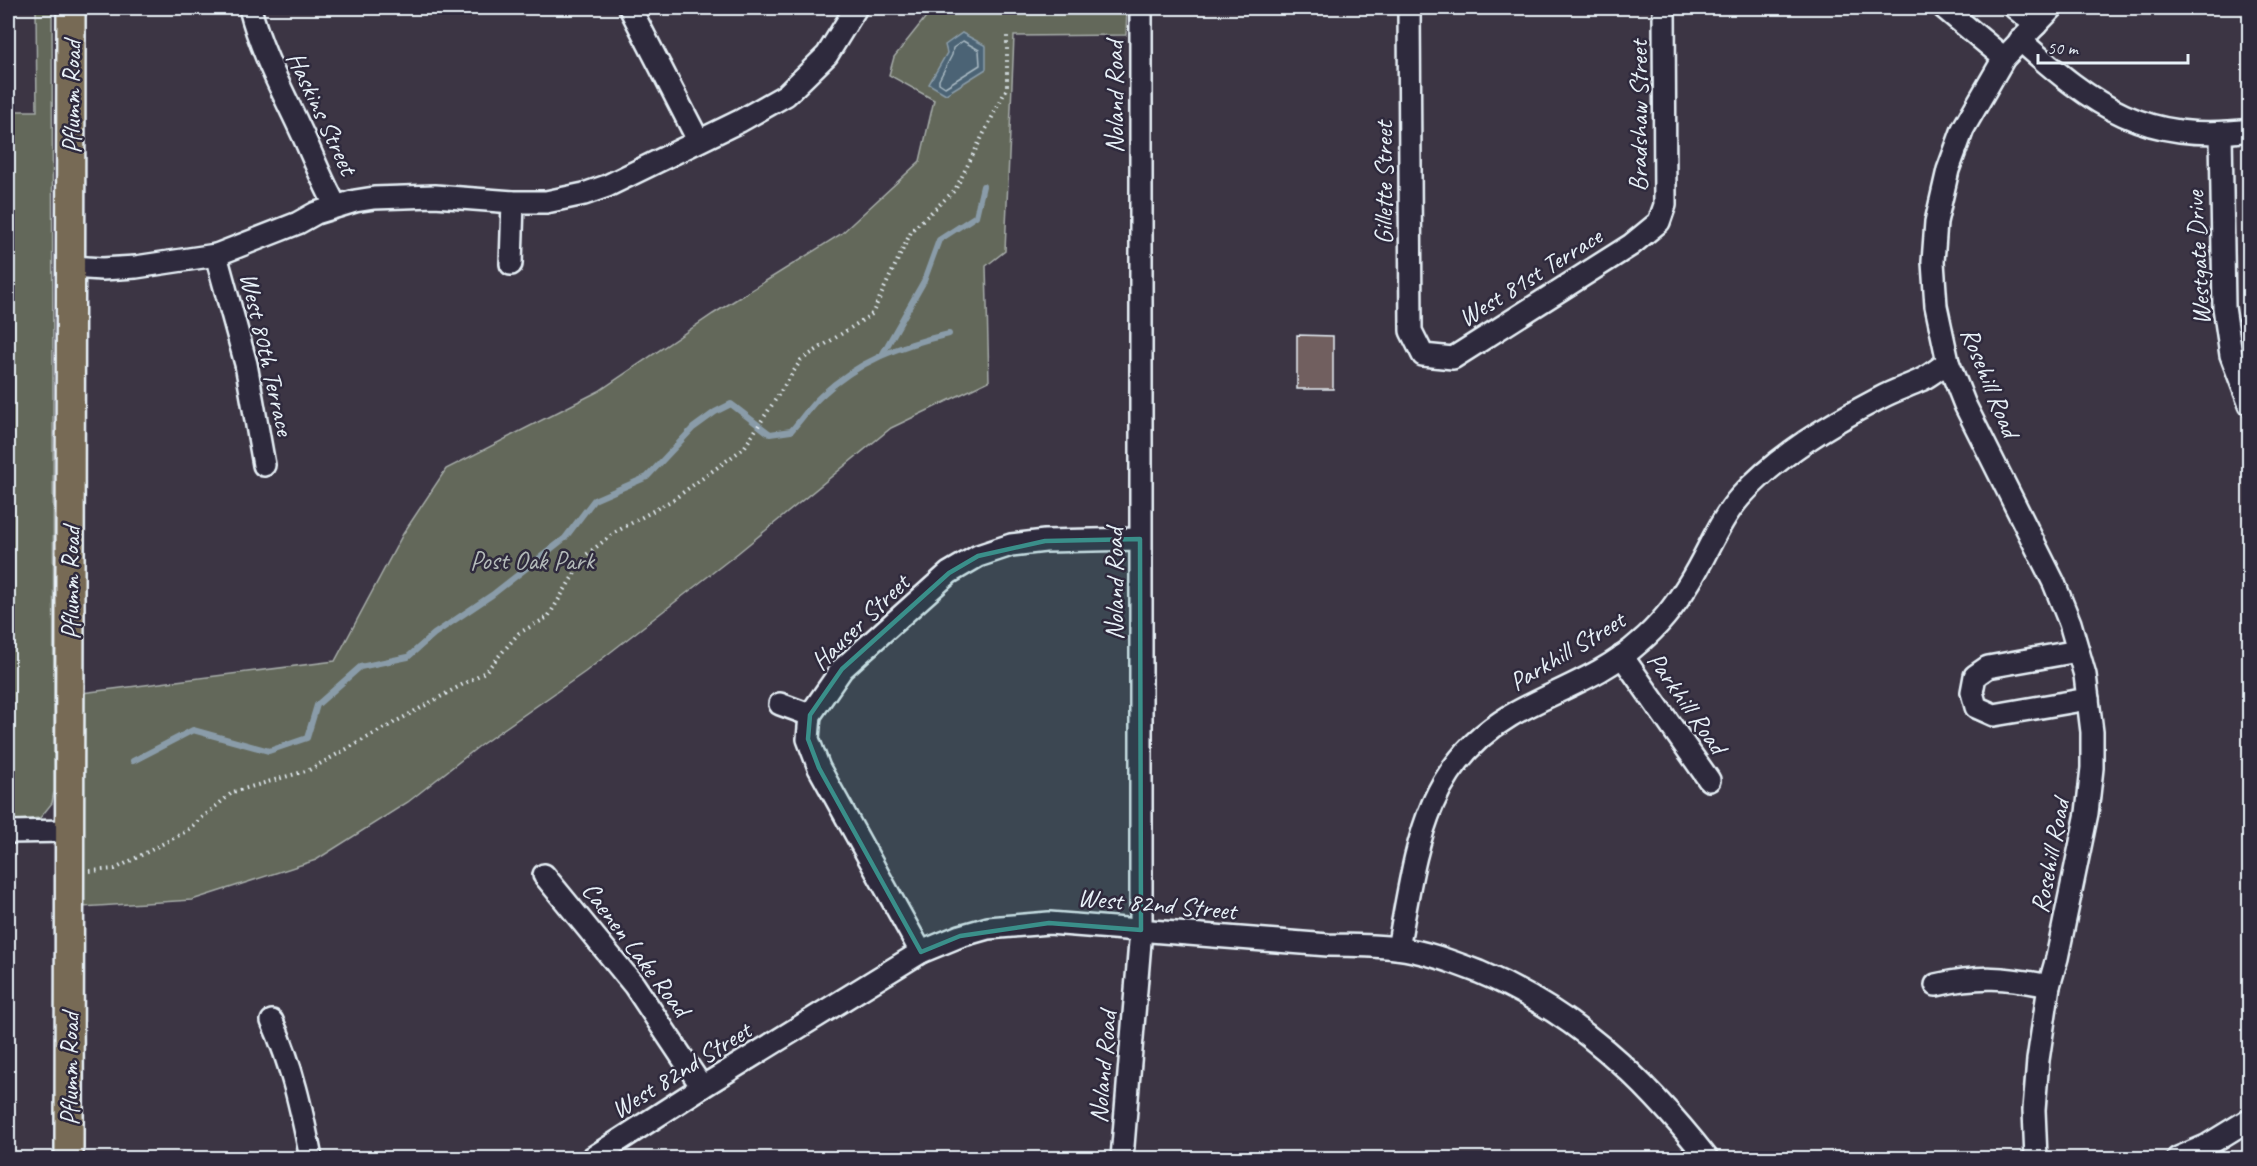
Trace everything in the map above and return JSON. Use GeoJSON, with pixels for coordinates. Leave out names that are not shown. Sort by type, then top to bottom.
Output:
{"type":"FeatureCollection","features":[{"type":"Feature","properties":{"kind":"main road","name":"Pflumm Road"},"geometry":{"type":"LineString","coordinates":[[69,1158],[71,8]]}},
{"type":"Feature","properties":{"kind":"street","name":"Haskins Street"},"geometry":{"type":"LineString","coordinates":[[250,8],[258,37],[276,81],[302,132],[322,182],[336,206]]}},
{"type":"Feature","properties":{"kind":"street"},"geometry":{"type":"LineString","coordinates":[[630,8],[698,140],[740,121],[786,95],[827,55],[856,8]]}},
{"type":"Feature","properties":{"kind":"street","name":"Noland Road"},"geometry":{"type":"LineString","coordinates":[[1122,1158],[1141,930],[1141,8]]}},
{"type":"Feature","properties":{"kind":"street","name":"Gillette Street"},"geometry":{"type":"LineString","coordinates":[[1409,8],[1410,314],[1411,331],[1423,355]]}},
{"type":"Feature","properties":{"kind":"street","name":"Bradshaw Street"},"geometry":{"type":"LineString","coordinates":[[1659,222],[1665,205],[1664,8]]}},
{"type":"Feature","properties":{"kind":"street"},"geometry":{"type":"LineString","coordinates":[[1944,8],[2004,58]]}},
{"type":"Feature","properties":{"kind":"street"},"geometry":{"type":"LineString","coordinates":[[2015,8],[2036,25]]}},
{"type":"Feature","properties":{"kind":"street","name":"Rosehill Road"},"geometry":{"type":"LineString","coordinates":[[2036,1158],[2035,1100],[2038,1060],[2049,986],[2057,958],[2087,813],[2092,768],[2092,732],[2085,675],[2070,623],[2054,583],[1965,405],[1948,362],[1936,306],[1933,262],[1936,222],[1948,170],[1963,129],[2004,58],[2052,8]]}},
{"type":"Feature","properties":{"kind":"street"},"geometry":{"type":"LineString","coordinates":[[2020,40],[2053,70],[2091,99],[2127,118],[2166,129],[2192,133],[2221,134],[2250,130]]}},
{"type":"Feature","properties":{"kind":"street","name":"Westgate Drive"},"geometry":{"type":"LineString","coordinates":[[2221,134],[2224,307],[2231,355],[2250,405]]}},
{"type":"Feature","properties":{"kind":"street","name":"West 80th Terrace"},"geometry":{"type":"LineString","coordinates":[[71,267],[102,269],[136,267],[216,255],[298,223],[316,213],[374,198],[407,195],[546,202],[584,194],[607,186],[698,140]]}},
{"type":"Feature","properties":{"kind":"street"},"geometry":{"type":"LineString","coordinates":[[510,264],[513,202]]}},
{"type":"Feature","properties":{"kind":"street","name":"West 81st Terrace"},"geometry":{"type":"LineString","coordinates":[[1423,355],[1453,358],[1631,245],[1659,222]]}},
{"type":"Feature","properties":{"kind":"street","name":"West 80th Terrace"},"geometry":{"type":"LineString","coordinates":[[216,255],[246,364],[264,465]]}},
{"type":"Feature","properties":{"kind":"street","name":"Parkhill Street"},"geometry":{"type":"LineString","coordinates":[[1398,948],[1419,837],[1431,805],[1459,760],[1481,738],[1509,717],[1622,656],[1640,642],[1671,609],[1689,584],[1722,523],[1738,499],[1761,475],[1838,422],[1881,397],[1924,379],[1948,362]]}},
{"type":"Feature","properties":{"kind":"street","name":"Hauser Street"},"geometry":{"type":"LineString","coordinates":[[810,715],[842,669],[949,573],[978,556],[1011,545],[1045,541],[1140,539]]}},
{"type":"Feature","properties":{"kind":"street"},"geometry":{"type":"LineString","coordinates":[[2078,651],[1988,667],[1975,676],[1972,692],[1976,707],[1994,716],[2088,699]]}},
{"type":"Feature","properties":{"kind":"street","name":"Parkhill Road"},"geometry":{"type":"LineString","coordinates":[[1622,656],[1709,780]]}},
{"type":"Feature","properties":{"kind":"street"},"geometry":{"type":"LineString","coordinates":[[780,704],[810,715],[808,739],[819,768],[921,952]]}},
{"type":"Feature","properties":{"kind":"street"},"geometry":{"type":"LineString","coordinates":[[8,832],[68,831]]}},
{"type":"Feature","properties":{"kind":"street","name":"Caenen Lake Road"},"geometry":{"type":"LineString","coordinates":[[544,875],[633,985],[702,1087]]}},
{"type":"Feature","properties":{"kind":"street","name":"West 82nd Street"},"geometry":{"type":"LineString","coordinates":[[592,1158],[702,1087],[921,952],[960,936],[988,928],[1049,923],[1328,945],[1398,948],[1461,965],[1505,983],[1546,1006],[1593,1038],[1631,1072],[1672,1114],[1707,1158]]}},
{"type":"Feature","properties":{"kind":"street"},"geometry":{"type":"LineString","coordinates":[[1936,985],[1966,978],[1990,977],[2049,986]]}},
{"type":"Feature","properties":{"kind":"street"},"geometry":{"type":"LineString","coordinates":[[272,1021],[287,1057],[303,1114],[311,1158]]}},
{"type":"Feature","properties":{"kind":"street"},"geometry":{"type":"LineString","coordinates":[[2178,1158],[2206,1146],[2250,1119]]}},
{"type":"Feature","properties":{"kind":"path"},"geometry":{"type":"LineString","coordinates":[[90,871],[115,869],[185,832],[233,792],[309,770],[485,672],[519,633],[548,617],[586,555],[614,533],[674,498],[744,448],[801,360],[872,314],[912,230],[955,190],[1007,88],[1007,32]]}},
{"type":"Feature","properties":{"kind":"highlighted area"},"geometry":{"type":"Polygon","coordinates":[[[1140,539],[1141,930],[1049,923],[960,936],[921,952],[819,768],[808,739],[810,715],[842,669],[949,573],[978,556],[1045,541],[1140,539]]]}},
{"type":"Feature","properties":{"kind":"green space"},"geometry":{"type":"Polygon","coordinates":[[[36,8],[52,8],[54,791],[52,803],[40,818],[8,821],[8,111],[37,111],[36,8]]]}},
{"type":"Feature","properties":{"kind":"green space","name":"Post Oak Park"},"geometry":{"type":"Polygon","coordinates":[[[933,8],[1127,8],[1126,35],[1014,36],[1005,251],[986,266],[989,381],[891,428],[738,553],[585,672],[478,747],[408,802],[316,860],[192,900],[82,907],[82,693],[335,661],[403,534],[446,469],[599,391],[713,314],[841,234],[920,161],[934,100],[889,75],[894,57],[933,8]]]}},
{"type":"Feature","properties":{"kind":"water"},"geometry":{"type":"Polygon","coordinates":[[[962,33],[986,46],[986,69],[946,94],[929,84],[947,53],[945,45],[962,33]]]}},
{"type":"Feature","properties":{"kind":"building"},"geometry":{"type":"Polygon","coordinates":[[[1297,335],[1333,336],[1333,389],[1297,389],[1297,335]]]}},
{"type":"Feature","properties":{"kind":"waterway"},"geometry":{"type":"LineString","coordinates":[[882,355],[924,281],[939,240],[976,216],[983,186]]}},
{"type":"Feature","properties":{"kind":"waterway"},"geometry":{"type":"LineString","coordinates":[[133,761],[193,730],[269,751],[307,738],[317,705],[360,667],[408,657],[434,634],[492,595],[565,538],[594,500],[647,477],[693,428],[715,412],[731,404],[770,434],[791,431],[817,400],[850,373],[897,349],[949,334]]}}]}
